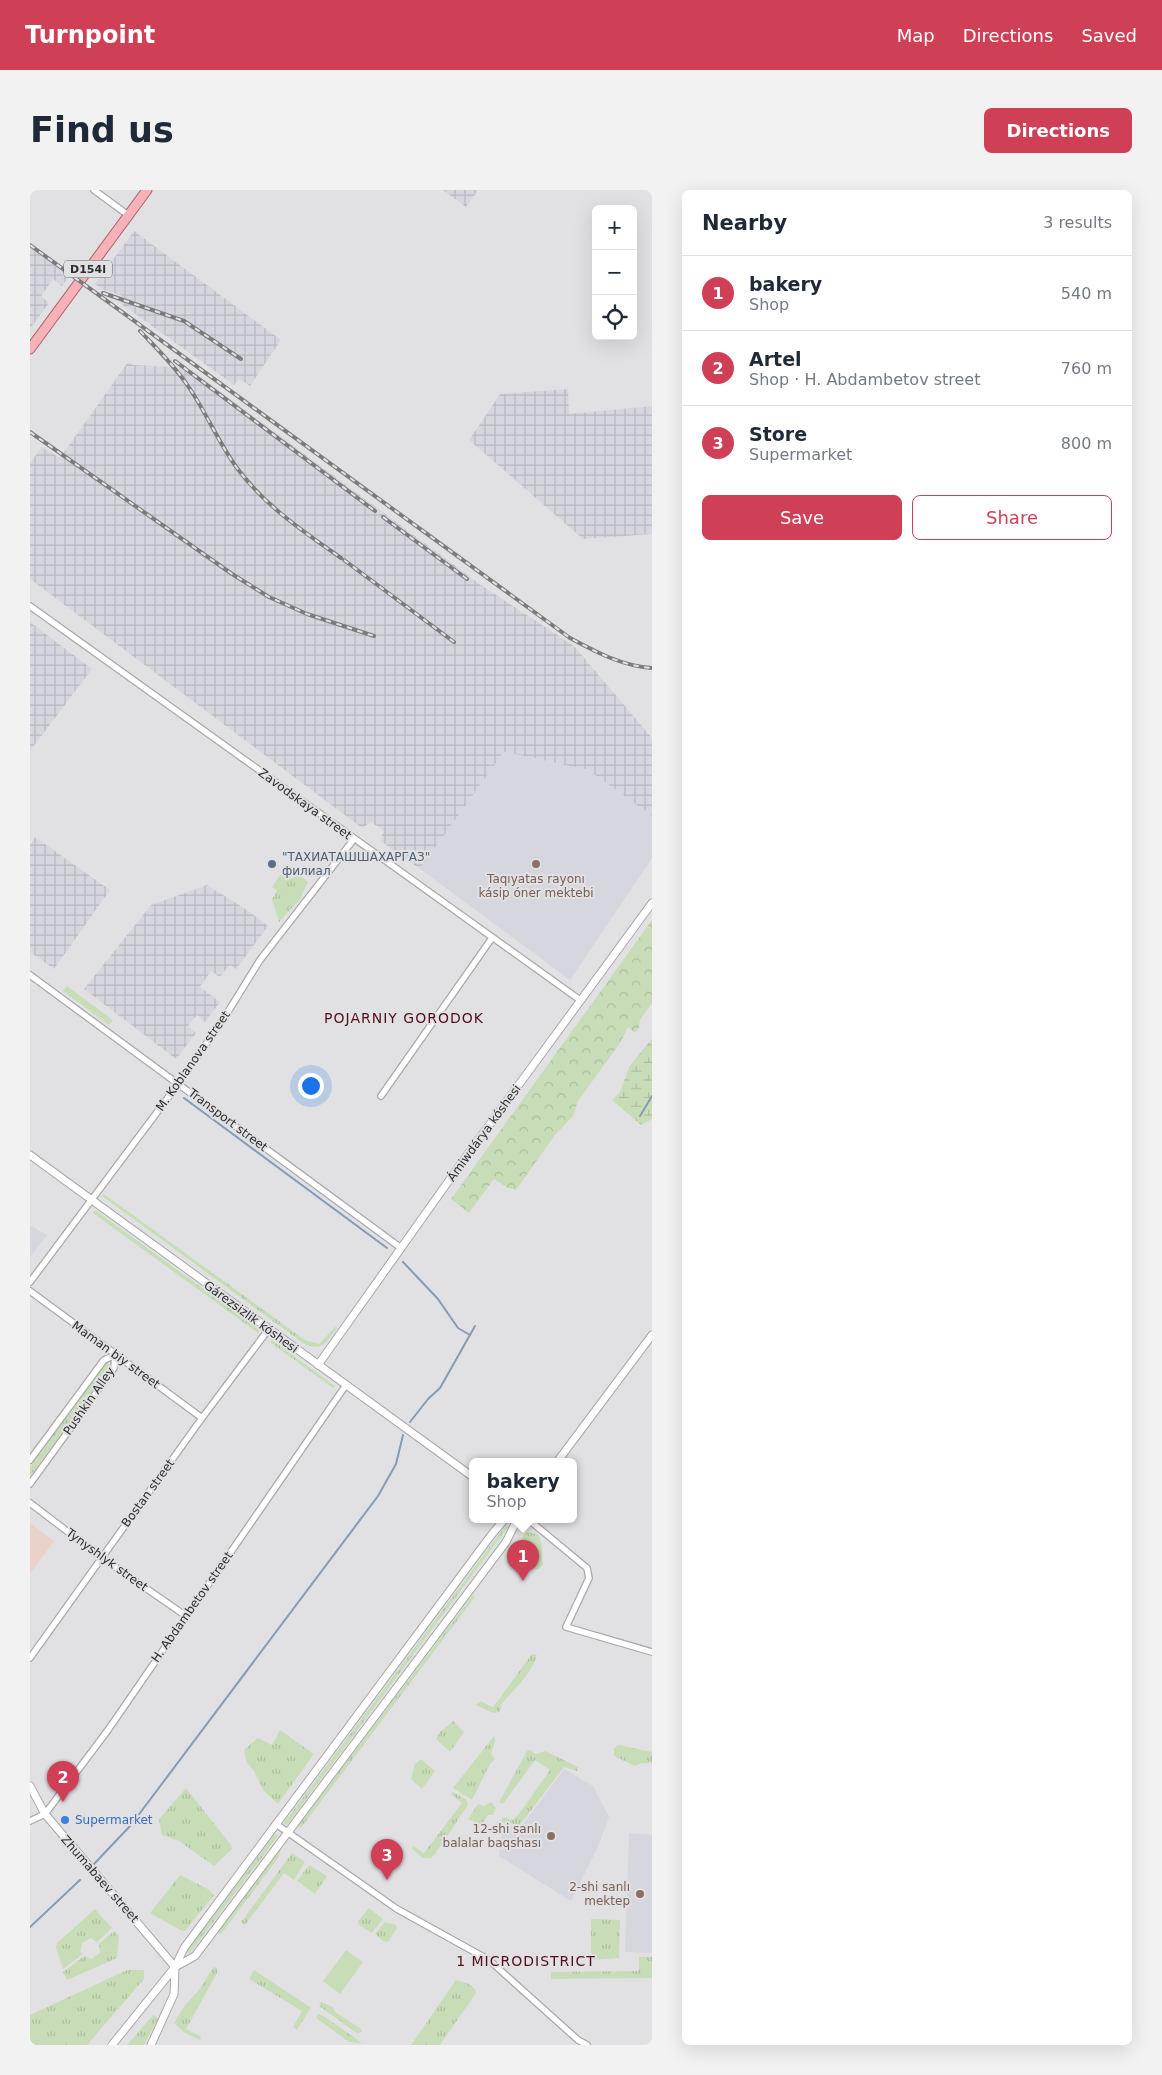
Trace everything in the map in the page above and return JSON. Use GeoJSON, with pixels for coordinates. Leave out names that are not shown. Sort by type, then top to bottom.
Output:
{"type":"FeatureCollection","features":[{"type":"Feature","properties":{"kind":"main road","name":"D154l"},"geometry":{"type":"LineString","coordinates":[[30,349],[147,190]]}},
{"type":"Feature","properties":{"kind":"street"},"geometry":{"type":"LineString","coordinates":[[94,190],[128,215]]}},
{"type":"Feature","properties":{"kind":"street","name":"Zavodskaya street"},"geometry":{"type":"LineString","coordinates":[[30,606],[580,1000]]}},
{"type":"Feature","properties":{"kind":"street","name":"M. Koblanova street"},"geometry":{"type":"LineString","coordinates":[[30,1282],[179,1083],[226,1015],[260,960],[354,839]]}},
{"type":"Feature","properties":{"kind":"street","name":"Ámiwdárya kóshesi"},"geometry":{"type":"LineString","coordinates":[[318,1365],[652,902]]}},
{"type":"Feature","properties":{"kind":"street"},"geometry":{"type":"LineString","coordinates":[[381,1096],[492,938]]}},
{"type":"Feature","properties":{"kind":"street","name":"Transport street"},"geometry":{"type":"LineString","coordinates":[[30,975],[401,1248]]}},
{"type":"Feature","properties":{"kind":"street","name":"Gárezsizlik kóshesi"},"geometry":{"type":"LineString","coordinates":[[30,1155],[268,1330],[469,1474]]}},
{"type":"Feature","properties":{"kind":"street","name":"Maman biy street"},"geometry":{"type":"LineString","coordinates":[[30,1291],[202,1418]]}},
{"type":"Feature","properties":{"kind":"street","name":"Bostan street"},"geometry":{"type":"LineString","coordinates":[[30,1658],[101,1557],[268,1330]]}},
{"type":"Feature","properties":{"kind":"street"},"geometry":{"type":"LineString","coordinates":[[560,1458],[652,1335]]}},
{"type":"Feature","properties":{"kind":"street","name":"Pushkin Alley"},"geometry":{"type":"LineString","coordinates":[[30,1460],[104,1360],[115,1354]]}},
{"type":"Feature","properties":{"kind":"street","name":"Pushkin Alley"},"geometry":{"type":"LineString","coordinates":[[30,1484],[114,1368],[115,1354]]}},
{"type":"Feature","properties":{"kind":"street","name":"H. Abdambetov street"},"geometry":{"type":"LineString","coordinates":[[30,1821],[45,1814],[108,1730],[346,1385]]}},
{"type":"Feature","properties":{"kind":"street","name":"Tynyshlyk street"},"geometry":{"type":"LineString","coordinates":[[30,1503],[101,1557],[186,1616]]}},
{"type":"Feature","properties":{"kind":"street"},"geometry":{"type":"LineString","coordinates":[[112,2045],[175,1967],[184,1948],[502,1523]]}},
{"type":"Feature","properties":{"kind":"street"},"geometry":{"type":"LineString","coordinates":[[175,1967],[196,1956],[506,1542],[516,1523]]}},
{"type":"Feature","properties":{"kind":"street"},"geometry":{"type":"LineString","coordinates":[[533,1523],[587,1568],[588,1578],[566,1627],[652,1652]]}},
{"type":"Feature","properties":{"kind":"street","name":"Zhumabaev street"},"geometry":{"type":"LineString","coordinates":[[30,1786],[45,1814],[175,1967]]}},
{"type":"Feature","properties":{"kind":"street"},"geometry":{"type":"LineString","coordinates":[[276,1824],[398,1910],[489,1960],[578,2040],[586,2045]]}},
{"type":"Feature","properties":{"kind":"street"},"geometry":{"type":"LineString","coordinates":[[150,2045],[174,1994],[175,1967]]}},
{"type":"Feature","properties":{"kind":"shaded area"},"geometry":{"type":"Polygon","coordinates":[[[443,190],[478,190],[466,207],[443,190]]]}},
{"type":"Feature","properties":{"kind":"shaded area"},"geometry":{"type":"Polygon","coordinates":[[[134,231],[281,340],[250,386],[239,379],[234,385],[120,303],[123,296],[104,290],[95,284],[134,231]]]}},
{"type":"Feature","properties":{"kind":"shaded area"},"geometry":{"type":"Polygon","coordinates":[[[30,248],[69,276],[62,286],[53,279],[41,296],[49,303],[30,329],[30,248]]]}},
{"type":"Feature","properties":{"kind":"shaded area"},"geometry":{"type":"Polygon","coordinates":[[[128,362],[133,365],[171,367],[175,372],[183,364],[481,585],[574,646],[652,738],[652,816],[588,770],[504,752],[420,869],[381,841],[383,830],[371,822],[362,828],[30,579],[30,463],[42,447],[60,458],[128,362]]]}},
{"type":"Feature","properties":{"kind":"shaded area"},"geometry":{"type":"Polygon","coordinates":[[[568,389],[569,414],[652,406],[652,534],[583,539],[469,440],[500,394],[568,389]]]}},
{"type":"Feature","properties":{"kind":"shaded area"},"geometry":{"type":"Polygon","coordinates":[[[30,622],[92,669],[30,751],[30,622]]]}},
{"type":"Feature","properties":{"kind":"shaded area","name":"Taqıyatas rayonı kásip óner mektebi"},"geometry":{"type":"Polygon","coordinates":[[[504,752],[588,770],[652,816],[652,858],[570,980],[420,869],[504,752]]]}},
{"type":"Feature","properties":{"kind":"shaded area"},"geometry":{"type":"Polygon","coordinates":[[[35,837],[110,890],[54,969],[30,952],[30,845],[35,837]]]}},
{"type":"Feature","properties":{"kind":"shaded area"},"geometry":{"type":"Polygon","coordinates":[[[207,885],[247,910],[268,926],[236,969],[230,965],[220,977],[211,971],[200,987],[220,1002],[205,1022],[197,1015],[188,1026],[196,1033],[176,1059],[84,989],[151,905],[207,885]]]}},
{"type":"Feature","properties":{"kind":"shaded area"},"geometry":{"type":"Polygon","coordinates":[[[30,1225],[47,1235],[30,1257],[30,1225]]]}},
{"type":"Feature","properties":{"kind":"shaded area"},"geometry":{"type":"Polygon","coordinates":[[[30,1523],[54,1541],[30,1574],[30,1523]]]}},
{"type":"Feature","properties":{"kind":"shaded area","name":"12-shi sanlı balalar baqshası"},"geometry":{"type":"Polygon","coordinates":[[[564,1769],[593,1786],[609,1817],[598,1847],[571,1901],[499,1856],[502,1824],[521,1827],[564,1769]]]}},
{"type":"Feature","properties":{"kind":"shaded area","name":"2-shi sanlı mektep"},"geometry":{"type":"Polygon","coordinates":[[[629,1833],[652,1835],[652,1953],[625,1952],[629,1833]]]}},
{"type":"Feature","properties":{"kind":"green space"},"geometry":{"type":"Polygon","coordinates":[[[280,875],[289,879],[297,876],[302,877],[308,882],[300,899],[279,922],[272,899],[277,891],[272,887],[280,875]]]}},
{"type":"Feature","properties":{"kind":"green space"},"geometry":{"type":"Polygon","coordinates":[[[652,920],[652,1003],[640,1020],[639,1028],[635,1033],[628,1027],[620,1043],[578,1101],[573,1116],[555,1135],[516,1190],[508,1188],[494,1179],[469,1213],[451,1199],[652,920]]]}},
{"type":"Feature","properties":{"kind":"green space"},"geometry":{"type":"Polygon","coordinates":[[[67,986],[113,1020],[109,1025],[63,991],[67,986]]]}},
{"type":"Feature","properties":{"kind":"green space"},"geometry":{"type":"Polygon","coordinates":[[[652,1039],[652,1119],[641,1125],[612,1100],[620,1092],[630,1065],[652,1039]]]}},
{"type":"Feature","properties":{"kind":"green space"},"geometry":{"type":"Polygon","coordinates":[[[104,1194],[305,1340],[319,1344],[335,1327],[337,1328],[326,1342],[319,1347],[303,1343],[102,1196],[104,1194]]]}},
{"type":"Feature","properties":{"kind":"green space"},"geometry":{"type":"Polygon","coordinates":[[[95,1210],[260,1330],[258,1333],[93,1213],[95,1210]]]}},
{"type":"Feature","properties":{"kind":"green space"},"geometry":{"type":"Polygon","coordinates":[[[272,1340],[335,1386],[333,1388],[270,1342],[272,1340]]]}},
{"type":"Feature","properties":{"kind":"green space"},"geometry":{"type":"Polygon","coordinates":[[[109,1363],[110,1368],[30,1477],[30,1467],[104,1364],[109,1363]]]}},
{"type":"Feature","properties":{"kind":"green space"},"geometry":{"type":"Polygon","coordinates":[[[506,1525],[508,1527],[287,1825],[284,1823],[506,1525]]]}},
{"type":"Feature","properties":{"kind":"green space"},"geometry":{"type":"Polygon","coordinates":[[[526,1532],[537,1534],[542,1545],[543,1565],[538,1570],[527,1562],[518,1576],[513,1567],[506,1563],[526,1532]]]}},
{"type":"Feature","properties":{"kind":"green space"},"geometry":{"type":"Polygon","coordinates":[[[473,1595],[475,1597],[301,1828],[298,1826],[473,1595]]]}},
{"type":"Feature","properties":{"kind":"green space"},"geometry":{"type":"Polygon","coordinates":[[[532,1654],[537,1655],[535,1662],[522,1682],[501,1705],[500,1712],[493,1713],[476,1705],[481,1701],[492,1707],[494,1706],[532,1654]]]}},
{"type":"Feature","properties":{"kind":"green space"},"geometry":{"type":"Polygon","coordinates":[[[453,1721],[464,1732],[450,1752],[436,1739],[440,1732],[453,1721]]]}},
{"type":"Feature","properties":{"kind":"green space"},"geometry":{"type":"Polygon","coordinates":[[[280,1730],[314,1754],[278,1804],[264,1791],[254,1771],[247,1763],[244,1750],[258,1738],[272,1745],[280,1730]]]}},
{"type":"Feature","properties":{"kind":"green space"},"geometry":{"type":"Polygon","coordinates":[[[494,1736],[495,1741],[491,1754],[495,1759],[490,1764],[472,1800],[453,1788],[494,1736]]]}},
{"type":"Feature","properties":{"kind":"green space"},"geometry":{"type":"Polygon","coordinates":[[[619,1745],[652,1752],[652,1763],[641,1763],[635,1766],[614,1756],[614,1748],[619,1745]]]}},
{"type":"Feature","properties":{"kind":"green space"},"geometry":{"type":"Polygon","coordinates":[[[530,1750],[535,1754],[545,1751],[578,1767],[577,1771],[564,1767],[520,1825],[501,1822],[502,1817],[513,1820],[519,1814],[550,1770],[535,1760],[503,1804],[499,1802],[527,1751],[530,1750]]]}},
{"type":"Feature","properties":{"kind":"green space"},"geometry":{"type":"Polygon","coordinates":[[[421,1759],[435,1771],[422,1789],[411,1779],[415,1764],[421,1759]]]}},
{"type":"Feature","properties":{"kind":"green space"},"geometry":{"type":"Polygon","coordinates":[[[186,1788],[231,1845],[232,1849],[214,1866],[179,1841],[162,1835],[159,1819],[186,1788]]]}},
{"type":"Feature","properties":{"kind":"green space"},"geometry":{"type":"Polygon","coordinates":[[[453,1792],[467,1800],[468,1805],[435,1854],[431,1858],[423,1858],[412,1849],[413,1846],[424,1853],[462,1803],[451,1794],[453,1792]]]}},
{"type":"Feature","properties":{"kind":"green space"},"geometry":{"type":"Polygon","coordinates":[[[491,1802],[496,1808],[493,1815],[488,1815],[481,1825],[468,1819],[478,1804],[484,1806],[491,1802]]]}},
{"type":"Feature","properties":{"kind":"green space"},"geometry":{"type":"Polygon","coordinates":[[[275,1834],[278,1836],[190,1953],[187,1951],[275,1834]]]}},
{"type":"Feature","properties":{"kind":"green space"},"geometry":{"type":"Polygon","coordinates":[[[280,1849],[281,1851],[276,1861],[221,1934],[217,1932],[280,1849]]]}},
{"type":"Feature","properties":{"kind":"green space"},"geometry":{"type":"Polygon","coordinates":[[[292,1853],[305,1862],[294,1880],[284,1873],[245,1925],[241,1922],[292,1853]]]}},
{"type":"Feature","properties":{"kind":"green space"},"geometry":{"type":"Polygon","coordinates":[[[309,1865],[327,1876],[315,1894],[297,1881],[309,1865]]]}},
{"type":"Feature","properties":{"kind":"green space"},"geometry":{"type":"Polygon","coordinates":[[[180,1875],[208,1889],[214,1895],[185,1931],[150,1913],[180,1875]]]}},
{"type":"Feature","properties":{"kind":"green space"},"geometry":{"type":"Polygon","coordinates":[[[369,1908],[383,1919],[372,1933],[359,1925],[358,1921],[369,1908]]]}},
{"type":"Feature","properties":{"kind":"green space"},"geometry":{"type":"Polygon","coordinates":[[[95,1909],[112,1928],[97,1942],[91,1938],[82,1943],[80,1951],[83,1954],[63,1969],[56,1948],[57,1943],[95,1909]]]}},
{"type":"Feature","properties":{"kind":"green space"},"geometry":{"type":"Polygon","coordinates":[[[591,1919],[620,1920],[619,1958],[591,1960],[591,1919]]]}},
{"type":"Feature","properties":{"kind":"green space"},"geometry":{"type":"Polygon","coordinates":[[[385,1922],[396,1925],[397,1928],[388,1942],[383,1941],[375,1934],[385,1922]]]}},
{"type":"Feature","properties":{"kind":"green space"},"geometry":{"type":"Polygon","coordinates":[[[114,1931],[119,1936],[117,1958],[67,1980],[63,1972],[84,1956],[91,1959],[100,1953],[99,1944],[114,1931]]]}},
{"type":"Feature","properties":{"kind":"green space"},"geometry":{"type":"Polygon","coordinates":[[[346,1950],[363,1962],[340,1994],[323,1981],[346,1950]]]}},
{"type":"Feature","properties":{"kind":"green space"},"geometry":{"type":"Polygon","coordinates":[[[639,1957],[652,1957],[652,1978],[551,1979],[551,1972],[639,1971],[639,1957]]]}},
{"type":"Feature","properties":{"kind":"green space"},"geometry":{"type":"Polygon","coordinates":[[[214,1966],[217,1969],[217,1973],[186,2029],[201,2037],[200,2040],[185,2033],[174,2023],[185,2005],[199,1990],[214,1966]]]}},
{"type":"Feature","properties":{"kind":"green space"},"geometry":{"type":"Polygon","coordinates":[[[127,1970],[144,1970],[144,1979],[87,2045],[30,2045],[30,2015],[127,1970]]]}},
{"type":"Feature","properties":{"kind":"green space"},"geometry":{"type":"Polygon","coordinates":[[[254,1970],[310,2007],[297,2030],[293,2027],[302,2011],[249,1979],[254,1970]]]}},
{"type":"Feature","properties":{"kind":"green space"},"geometry":{"type":"Polygon","coordinates":[[[456,1980],[469,1984],[475,1989],[476,1993],[440,2045],[411,2045],[456,1980]]]}},
{"type":"Feature","properties":{"kind":"green space"},"geometry":{"type":"Polygon","coordinates":[[[321,2002],[333,2007],[335,2012],[362,2031],[358,2034],[319,2006],[321,2002]]]}},
{"type":"Feature","properties":{"kind":"green space"},"geometry":{"type":"Polygon","coordinates":[[[318,2014],[362,2043],[349,2042],[316,2018],[318,2014]]]}},
{"type":"Feature","properties":{"kind":"green space"},"geometry":{"type":"Polygon","coordinates":[[[153,2015],[158,2018],[144,2045],[127,2045],[153,2015]]]}},
{"type":"Feature","properties":{"kind":"waterway"},"geometry":{"type":"LineString","coordinates":[[640,1116],[652,1096]]}},
{"type":"Feature","properties":{"kind":"waterway"},"geometry":{"type":"LineString","coordinates":[[184,1098],[387,1248]]}},
{"type":"Feature","properties":{"kind":"waterway"},"geometry":{"type":"LineString","coordinates":[[403,1262],[438,1299],[458,1328],[470,1335]]}},
{"type":"Feature","properties":{"kind":"waterway"},"geometry":{"type":"LineString","coordinates":[[410,1422],[428,1399],[440,1388],[475,1326]]}},
{"type":"Feature","properties":{"kind":"waterway"},"geometry":{"type":"LineString","coordinates":[[94,1864],[131,1825],[378,1496],[396,1464],[403,1435]]}},
{"type":"Feature","properties":{"kind":"waterway"},"geometry":{"type":"LineString","coordinates":[[30,1927],[80,1880]]}},
{"type":"Feature","properties":{"kind":"railway"},"geometry":{"type":"LineString","coordinates":[[30,245],[570,638],[599,653],[620,661],[652,668]]}},
{"type":"Feature","properties":{"kind":"railway"},"geometry":{"type":"LineString","coordinates":[[103,293],[184,321],[241,359]]}},
{"type":"Feature","properties":{"kind":"railway"},"geometry":{"type":"LineString","coordinates":[[140,331],[183,378],[230,458],[248,482],[285,517],[341,558]]}},
{"type":"Feature","properties":{"kind":"railway"},"geometry":{"type":"LineString","coordinates":[[175,361],[375,511]]}},
{"type":"Feature","properties":{"kind":"railway"},"geometry":{"type":"LineString","coordinates":[[30,432],[232,574],[269,597],[307,614],[374,636]]}},
{"type":"Feature","properties":{"kind":"railway"},"geometry":{"type":"LineString","coordinates":[[383,517],[467,579]]}},
{"type":"Feature","properties":{"kind":"railway"},"geometry":{"type":"LineString","coordinates":[[344,560],[454,642]]}},
{"type":"Feature","properties":{"kind":"place","name":"\"ТАХИАТАШШАХАРГАЗ\" филиал"},"geometry":{"type":"Point","coordinates":[272,864]}},
{"type":"Feature","properties":{"kind":"place","name":"Taqıyatas rayonı kásip óner mektebi"},"geometry":{"type":"Point","coordinates":[536,864]}},
{"type":"Feature","properties":{"kind":"place","name":"bakery"},"geometry":{"type":"Point","coordinates":[523,1581]}},
{"type":"Feature","properties":{"kind":"place","name":"Artel"},"geometry":{"type":"Point","coordinates":[63,1802]}},
{"type":"Feature","properties":{"kind":"place","name":"Supermarket"},"geometry":{"type":"Point","coordinates":[65,1820]}},
{"type":"Feature","properties":{"kind":"place","name":"12-shi sanlı balalar baqshası"},"geometry":{"type":"Point","coordinates":[551,1836]}},
{"type":"Feature","properties":{"kind":"place","name":"Store"},"geometry":{"type":"Point","coordinates":[387,1880]}},
{"type":"Feature","properties":{"kind":"place","name":"2-shi sanlı mektep"},"geometry":{"type":"Point","coordinates":[640,1894]}},
{"type":"Feature","properties":{"kind":"district","name":"POJARNIY GORODOK"},"geometry":{"type":"Point","coordinates":[404,1018]}},
{"type":"Feature","properties":{"kind":"district","name":"1 MICRODISTRICT"},"geometry":{"type":"Point","coordinates":[526,1961]}}]}
